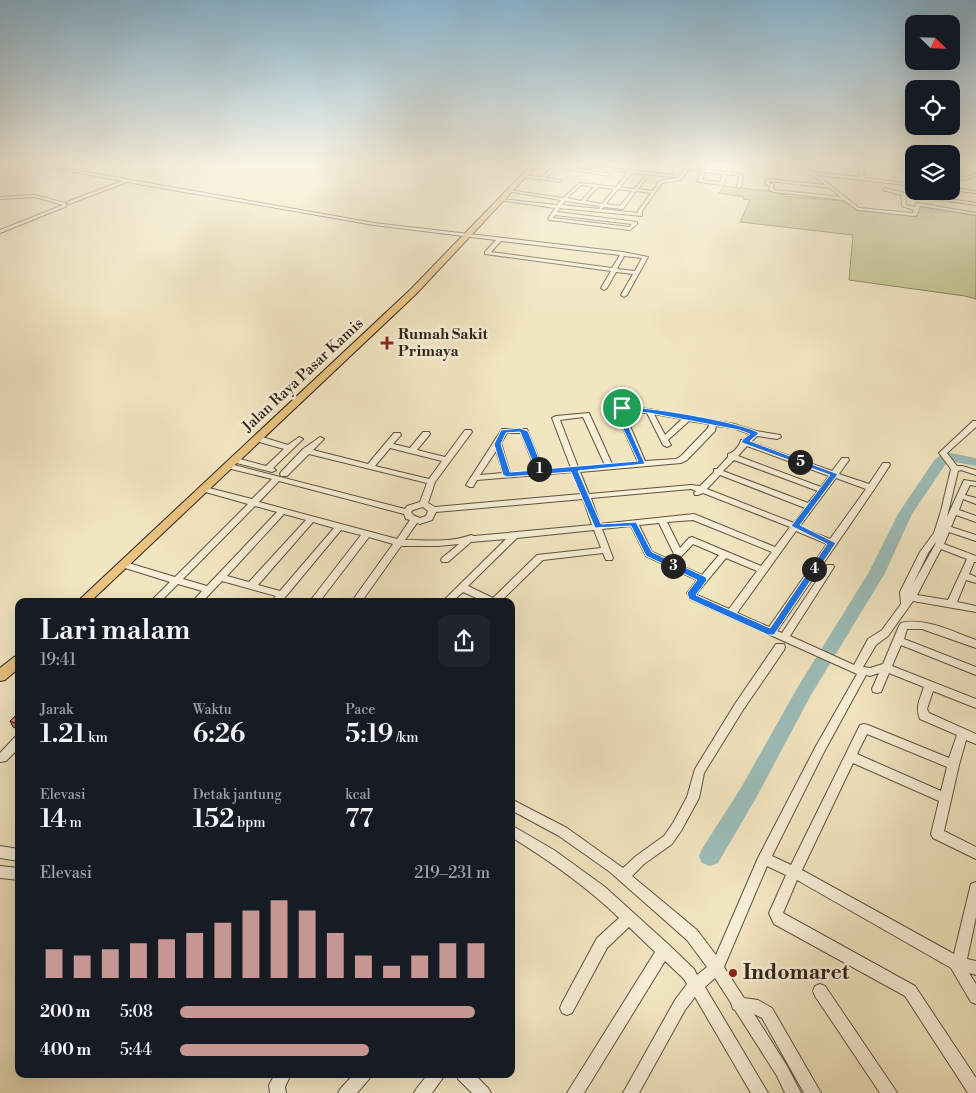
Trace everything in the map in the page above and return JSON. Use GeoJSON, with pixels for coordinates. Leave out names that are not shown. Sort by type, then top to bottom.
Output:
{"type":"FeatureCollection","features":[{"type":"Feature","properties":{"kind":"main road","name":"Jalan Raya Pasar Kamis"},"geometry":{"type":"LineString","coordinates":[[87,598],[205,490],[407,298],[488,214]]}},
{"type":"Feature","properties":{"kind":"main road"},"geometry":{"type":"LineString","coordinates":[[0,676],[15,663]]}},
{"type":"Feature","properties":{"kind":"street"},"geometry":{"type":"LineString","coordinates":[[0,231],[42,214]]}},
{"type":"Feature","properties":{"kind":"street"},"geometry":{"type":"LineString","coordinates":[[318,214],[374,224],[645,257],[624,295]]}},
{"type":"Feature","properties":{"kind":"street"},"geometry":{"type":"LineString","coordinates":[[553,214],[550,220],[589,225],[628,229],[632,228],[635,223],[562,214]]}},
{"type":"Feature","properties":{"kind":"street"},"geometry":{"type":"LineString","coordinates":[[589,225],[597,214]]}},
{"type":"Feature","properties":{"kind":"street"},"geometry":{"type":"LineString","coordinates":[[897,214],[913,216],[916,214]]}},
{"type":"Feature","properties":{"kind":"street"},"geometry":{"type":"LineString","coordinates":[[500,239],[488,254],[637,273]]}},
{"type":"Feature","properties":{"kind":"street"},"geometry":{"type":"LineString","coordinates":[[508,257],[520,241]]}},
{"type":"Feature","properties":{"kind":"street"},"geometry":{"type":"LineString","coordinates":[[529,259],[540,244]]}},
{"type":"Feature","properties":{"kind":"street"},"geometry":{"type":"LineString","coordinates":[[550,262],[561,246]]}},
{"type":"Feature","properties":{"kind":"street"},"geometry":{"type":"LineString","coordinates":[[572,265],[581,249]]}},
{"type":"Feature","properties":{"kind":"street"},"geometry":{"type":"LineString","coordinates":[[593,268],[602,252]]}},
{"type":"Feature","properties":{"kind":"street"},"geometry":{"type":"LineString","coordinates":[[604,288],[623,254]]}},
{"type":"Feature","properties":{"kind":"street"},"geometry":{"type":"LineString","coordinates":[[642,463],[618,412],[622,408],[649,411],[777,437]]}},
{"type":"Feature","properties":{"kind":"street"},"geometry":{"type":"LineString","coordinates":[[649,411],[665,443],[686,419]]}},
{"type":"Feature","properties":{"kind":"street"},"geometry":{"type":"LineString","coordinates":[[499,598],[540,557],[608,554],[555,420],[558,417],[586,415],[609,466]]}},
{"type":"Feature","properties":{"kind":"street"},"geometry":{"type":"LineString","coordinates":[[475,478],[681,460],[712,429],[713,423]]}},
{"type":"Feature","properties":{"kind":"street"},"geometry":{"type":"LineString","coordinates":[[976,423],[963,437],[945,451],[943,456],[952,466],[976,473]]}},
{"type":"Feature","properties":{"kind":"street"},"geometry":{"type":"LineString","coordinates":[[470,485],[504,432],[524,430],[540,472]]}},
{"type":"Feature","properties":{"kind":"street"},"geometry":{"type":"LineString","coordinates":[[424,504],[431,482],[468,432]]}},
{"type":"Feature","properties":{"kind":"street"},"geometry":{"type":"LineString","coordinates":[[699,491],[744,442],[755,433]]}},
{"type":"Feature","properties":{"kind":"street"},"geometry":{"type":"LineString","coordinates":[[412,451],[426,434]]}},
{"type":"Feature","properties":{"kind":"street"},"geometry":{"type":"LineString","coordinates":[[370,467],[397,435]]}},
{"type":"Feature","properties":{"kind":"street"},"geometry":{"type":"LineString","coordinates":[[269,472],[299,438]]}},
{"type":"Feature","properties":{"kind":"street"},"geometry":{"type":"LineString","coordinates":[[259,439],[289,448]]}},
{"type":"Feature","properties":{"kind":"street"},"geometry":{"type":"LineString","coordinates":[[159,598],[320,439]]}},
{"type":"Feature","properties":{"kind":"street"},"geometry":{"type":"LineString","coordinates":[[744,442],[871,488]]}},
{"type":"Feature","properties":{"kind":"street"},"geometry":{"type":"LineString","coordinates":[[497,444],[507,475]]}},
{"type":"Feature","properties":{"kind":"street"},"geometry":{"type":"LineString","coordinates":[[389,445],[446,460]]}},
{"type":"Feature","properties":{"kind":"street"},"geometry":{"type":"LineString","coordinates":[[306,452],[431,482]]}},
{"type":"Feature","properties":{"kind":"street"},"geometry":{"type":"LineString","coordinates":[[731,456],[823,490]]}},
{"type":"Feature","properties":{"kind":"street"},"geometry":{"type":"LineString","coordinates":[[731,613],[777,550],[797,529],[810,507],[845,460]]}},
{"type":"Feature","properties":{"kind":"street"},"geometry":{"type":"LineString","coordinates":[[233,463],[408,510],[424,504]]}},
{"type":"Feature","properties":{"kind":"street"},"geometry":{"type":"LineString","coordinates":[[771,632],[886,465]]}},
{"type":"Feature","properties":{"kind":"street"},"geometry":{"type":"LineString","coordinates":[[908,600],[905,592],[924,552],[938,532],[946,511],[952,466]]}},
{"type":"Feature","properties":{"kind":"street"},"geometry":{"type":"LineString","coordinates":[[717,471],[810,507]]}},
{"type":"Feature","properties":{"kind":"street"},"geometry":{"type":"LineString","coordinates":[[631,1093],[680,1005],[694,986],[716,968],[764,859],[860,671],[872,642],[885,633],[908,600],[939,545],[967,482],[976,484]]}},
{"type":"Feature","properties":{"kind":"street"},"geometry":{"type":"LineString","coordinates":[[205,490],[399,543],[438,543],[471,538],[694,517],[777,550]]}},
{"type":"Feature","properties":{"kind":"street"},"geometry":{"type":"LineString","coordinates":[[408,510],[408,517],[415,520],[425,520],[433,512],[585,498],[699,491],[832,543]]}},
{"type":"Feature","properties":{"kind":"street"},"geometry":{"type":"LineString","coordinates":[[961,496],[976,501]]}},
{"type":"Feature","properties":{"kind":"street"},"geometry":{"type":"LineString","coordinates":[[424,504],[433,512]]}},
{"type":"Feature","properties":{"kind":"street"},"geometry":{"type":"LineString","coordinates":[[201,598],[282,510]]}},
{"type":"Feature","properties":{"kind":"street"},"geometry":{"type":"LineString","coordinates":[[955,512],[976,519]]}},
{"type":"Feature","properties":{"kind":"street"},"geometry":{"type":"LineString","coordinates":[[251,586],[311,519]]}},
{"type":"Feature","properties":{"kind":"street"},"geometry":{"type":"LineString","coordinates":[[359,598],[415,520]]}},
{"type":"Feature","properties":{"kind":"street"},"geometry":{"type":"LineString","coordinates":[[662,521],[678,554]]}},
{"type":"Feature","properties":{"kind":"street"},"geometry":{"type":"LineString","coordinates":[[634,524],[649,554],[703,580]]}},
{"type":"Feature","properties":{"kind":"street"},"geometry":{"type":"LineString","coordinates":[[222,577],[251,586],[279,598],[339,527]]}},
{"type":"Feature","properties":{"kind":"street"},"geometry":{"type":"LineString","coordinates":[[947,528],[976,538]]}},
{"type":"Feature","properties":{"kind":"street"},"geometry":{"type":"LineString","coordinates":[[318,598],[368,534]]}},
{"type":"Feature","properties":{"kind":"street"},"geometry":{"type":"LineString","coordinates":[[451,598],[515,535]]}},
{"type":"Feature","properties":{"kind":"street"},"geometry":{"type":"LineString","coordinates":[[446,560],[471,538]]}},
{"type":"Feature","properties":{"kind":"street"},"geometry":{"type":"LineString","coordinates":[[669,564],[692,540],[762,570]]}},
{"type":"Feature","properties":{"kind":"street"},"geometry":{"type":"LineString","coordinates":[[939,545],[974,558],[951,604]]}},
{"type":"Feature","properties":{"kind":"street"},"geometry":{"type":"LineString","coordinates":[[724,554],[692,593],[692,597],[771,632],[782,643],[826,657],[860,671],[875,671],[885,667],[976,704]]}},
{"type":"Feature","properties":{"kind":"street"},"geometry":{"type":"LineString","coordinates":[[125,565],[209,590]]}},
{"type":"Feature","properties":{"kind":"street"},"geometry":{"type":"LineString","coordinates":[[624,875],[640,860],[668,840],[677,827],[694,798],[699,772],[830,567]]}},
{"type":"Feature","properties":{"kind":"street"},"geometry":{"type":"LineString","coordinates":[[964,576],[976,580]]}},
{"type":"Feature","properties":{"kind":"street"},"geometry":{"type":"LineString","coordinates":[[462,587],[484,598]]}},
{"type":"Feature","properties":{"kind":"street"},"geometry":{"type":"LineString","coordinates":[[908,600],[951,604],[976,609]]}},
{"type":"Feature","properties":{"kind":"street"},"geometry":{"type":"LineString","coordinates":[[877,689],[904,626],[917,624],[976,644]]}},
{"type":"Feature","properties":{"kind":"street"},"geometry":{"type":"LineString","coordinates":[[897,640],[976,671]]}},
{"type":"Feature","properties":{"kind":"street"},"geometry":{"type":"LineString","coordinates":[[930,686],[922,712],[924,716],[976,739]]}},
{"type":"Feature","properties":{"kind":"street"},"geometry":{"type":"LineString","coordinates":[[953,765],[864,728],[794,872],[777,916],[910,991],[976,1092]]}},
{"type":"Feature","properties":{"kind":"street"},"geometry":{"type":"LineString","coordinates":[[963,733],[953,765],[937,834],[976,854]]}},
{"type":"Feature","properties":{"kind":"street"},"geometry":{"type":"LineString","coordinates":[[2,758],[15,744]]}},
{"type":"Feature","properties":{"kind":"street"},"geometry":{"type":"LineString","coordinates":[[851,757],[945,798]]}},
{"type":"Feature","properties":{"kind":"street"},"geometry":{"type":"LineString","coordinates":[[515,806],[563,832],[624,875],[692,935],[703,947],[782,1071],[793,1093]]}},
{"type":"Feature","properties":{"kind":"street"},"geometry":{"type":"LineString","coordinates":[[515,833],[557,859],[629,917],[689,974],[694,986],[760,1093]]}},
{"type":"Feature","properties":{"kind":"street"},"geometry":{"type":"LineString","coordinates":[[0,852],[15,854]]}},
{"type":"Feature","properties":{"kind":"street"},"geometry":{"type":"LineString","coordinates":[[764,859],[794,872],[958,964],[976,968]]}},
{"type":"Feature","properties":{"kind":"street"},"geometry":{"type":"LineString","coordinates":[[0,872],[15,874]]}},
{"type":"Feature","properties":{"kind":"street"},"geometry":{"type":"LineString","coordinates":[[976,888],[958,964],[959,974],[976,997]]}},
{"type":"Feature","properties":{"kind":"street"},"geometry":{"type":"LineString","coordinates":[[566,1008],[602,943],[629,917]]}},
{"type":"Feature","properties":{"kind":"street"},"geometry":{"type":"LineString","coordinates":[[575,1093],[664,950]]}},
{"type":"Feature","properties":{"kind":"street"},"geometry":{"type":"LineString","coordinates":[[820,991],[889,1093]]}},
{"type":"Feature","properties":{"kind":"street"},"geometry":{"type":"LineString","coordinates":[[738,1004],[763,1008],[814,1093]]}},
{"type":"Feature","properties":{"kind":"street"},"geometry":{"type":"LineString","coordinates":[[782,1071],[799,1067]]}},
{"type":"Feature","properties":{"kind":"street"},"geometry":{"type":"LineString","coordinates":[[278,1093],[277,1085],[281,1078]]}},
{"type":"Feature","properties":{"kind":"street"},"geometry":{"type":"LineString","coordinates":[[346,1093],[360,1078]]}},
{"type":"Feature","properties":{"kind":"street"},"geometry":{"type":"LineString","coordinates":[[422,1093],[434,1078]]}},
{"type":"Feature","properties":{"kind":"street"},"geometry":{"type":"LineString","coordinates":[[467,1078],[483,1093]]}},
{"type":"Feature","properties":{"kind":"green space"},"geometry":{"type":"Polygon","coordinates":[[[744,214],[900,214],[917,216],[917,214],[976,214],[976,299],[849,280],[853,235],[740,222],[744,214]]]}},
{"type":"Feature","properties":{"kind":"building"},"geometry":{"type":"Polygon","coordinates":[[[15,717],[15,723],[10,721],[15,717]]]}},
{"type":"Feature","properties":{"kind":"waterway"},"geometry":{"type":"LineString","coordinates":[[710,856],[749,792],[805,690],[877,573],[905,514],[940,462],[946,456],[976,462]]}},
{"type":"Feature","properties":{"kind":"place","name":"Rumah Sakit Primaya"},"geometry":{"type":"Point","coordinates":[387,343]}},
{"type":"Feature","properties":{"kind":"place","name":"Indomaret"},"geometry":{"type":"Point","coordinates":[733,973]}},
{"type":"Feature","properties":{"kind":"route"},"geometry":{"type":"LineString","coordinates":[[622,408],[618,412],[642,463],[574,469],[540,472],[524,430],[520,430],[504,432],[497,444],[507,475],[574,469],[598,526],[634,524],[649,554],[703,580],[692,593],[692,597],[771,632],[832,543],[802,531],[795,526],[834,474],[744,442],[755,433],[741,428],[649,411],[622,408]]}}]}
